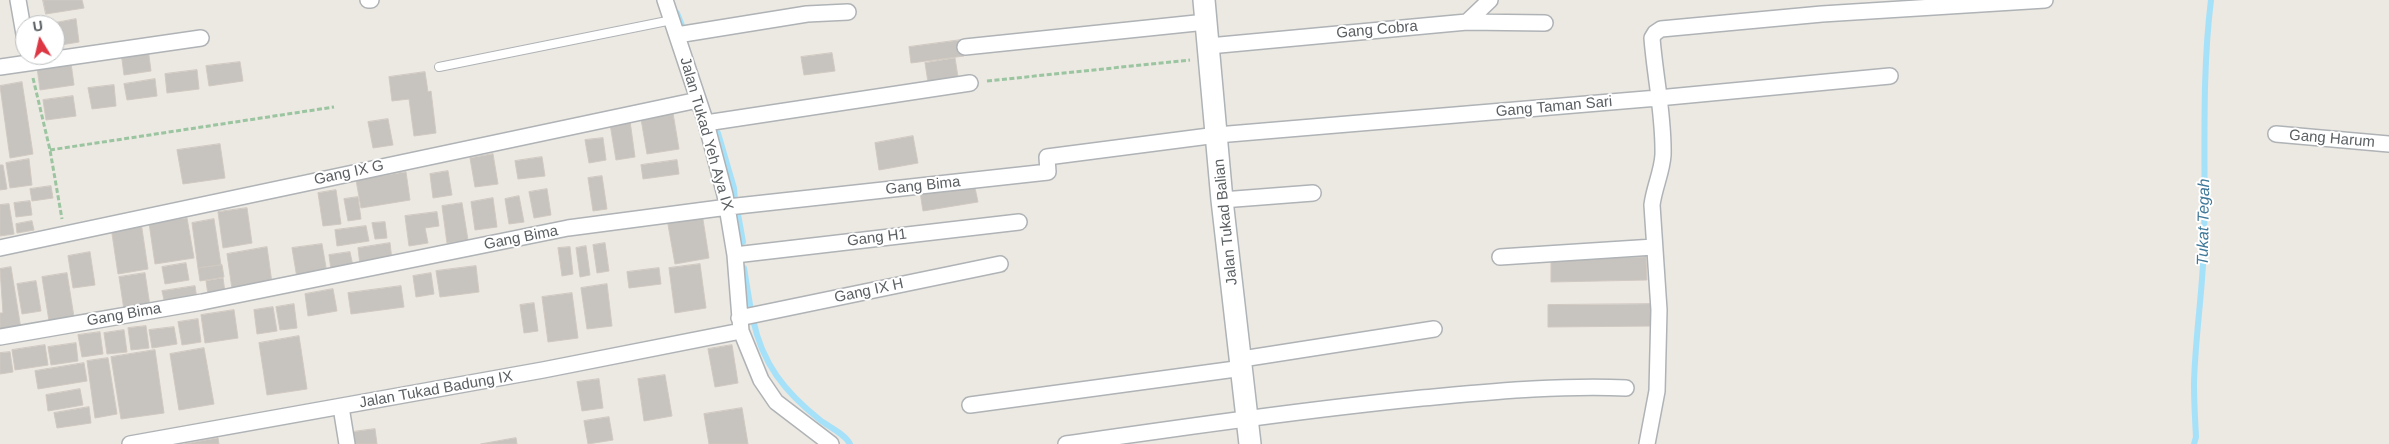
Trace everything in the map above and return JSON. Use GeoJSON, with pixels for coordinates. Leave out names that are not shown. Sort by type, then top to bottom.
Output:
{"type":"FeatureCollection","features":[{"type":"Feature","properties":{"kind":"street"},"geometry":{"type":"LineString","coordinates":[[18,0],[21,15]]}},
{"type":"Feature","properties":{"kind":"street","name":"Jalan Tukad Yeh Aya IX"},"geometry":{"type":"LineString","coordinates":[[665,0],[706,123],[728,207],[735,255],[740,324],[760,380],[776,402],[831,444]]}},
{"type":"Feature","properties":{"kind":"street","name":"Jalan Tukad Balian"},"geometry":{"type":"LineString","coordinates":[[1204,0],[1222,200],[1250,444]]}},
{"type":"Feature","properties":{"kind":"street"},"geometry":{"type":"LineString","coordinates":[[1467,22],[1490,0]]}},
{"type":"Feature","properties":{"kind":"street"},"geometry":{"type":"LineString","coordinates":[[1647,444],[1657,391],[1659,310],[1652,205],[1654,188],[1663,156],[1652,38],[1655,33],[1661,28],[1821,7],[2045,0]]}},
{"type":"Feature","properties":{"kind":"street"},"geometry":{"type":"LineString","coordinates":[[677,35],[807,14],[848,12]]}},
{"type":"Feature","properties":{"kind":"street"},"geometry":{"type":"LineString","coordinates":[[965,47],[1206,22]]}},
{"type":"Feature","properties":{"kind":"street","name":"Gang Cobra"},"geometry":{"type":"LineString","coordinates":[[1209,52],[1467,22],[1545,23]]}},
{"type":"Feature","properties":{"kind":"street"},"geometry":{"type":"LineString","coordinates":[[65,54],[200,38]]}},
{"type":"Feature","properties":{"kind":"street"},"geometry":{"type":"LineString","coordinates":[[0,67],[15,63]]}},
{"type":"Feature","properties":{"kind":"street","name":"Gang Taman Sari"},"geometry":{"type":"LineString","coordinates":[[1048,172],[1047,157],[1217,135],[1658,98],[1890,76]]}},
{"type":"Feature","properties":{"kind":"street"},"geometry":{"type":"LineString","coordinates":[[706,123],[794,108],[970,83]]}},
{"type":"Feature","properties":{"kind":"street","name":"Gang IX G"},"geometry":{"type":"LineString","coordinates":[[0,248],[698,100]]}},
{"type":"Feature","properties":{"kind":"street","name":"Gang Harum"},"geometry":{"type":"LineString","coordinates":[[2276,134],[2389,144]]}},
{"type":"Feature","properties":{"kind":"street","name":"Gang Bima"},"geometry":{"type":"LineString","coordinates":[[0,337],[202,302],[568,228],[728,207],[1048,172]]}},
{"type":"Feature","properties":{"kind":"street"},"geometry":{"type":"LineString","coordinates":[[1222,200],[1313,193]]}},
{"type":"Feature","properties":{"kind":"street","name":"Gang H1"},"geometry":{"type":"LineString","coordinates":[[735,255],[1019,222]]}},
{"type":"Feature","properties":{"kind":"street"},"geometry":{"type":"LineString","coordinates":[[1500,258],[1654,247]]}},
{"type":"Feature","properties":{"kind":"street","name":"Gang IX H"},"geometry":{"type":"LineString","coordinates":[[740,324],[1000,264]]}},
{"type":"Feature","properties":{"kind":"street","name":"Jalan Tukad Badung IX"},"geometry":{"type":"LineString","coordinates":[[130,444],[341,407],[740,324]]}},
{"type":"Feature","properties":{"kind":"street"},"geometry":{"type":"LineString","coordinates":[[970,405],[1242,363],[1434,329]]}},
{"type":"Feature","properties":{"kind":"street"},"geometry":{"type":"LineString","coordinates":[[1066,444],[1248,417],[1479,393],[1598,387],[1626,388]]}},
{"type":"Feature","properties":{"kind":"street"},"geometry":{"type":"LineString","coordinates":[[341,407],[347,444]]}},
{"type":"Feature","properties":{"kind":"lane"},"geometry":{"type":"LineString","coordinates":[[439,67],[672,20]]}},
{"type":"Feature","properties":{"kind":"path"},"geometry":{"type":"LineString","coordinates":[[970,83],[1209,52]]}},
{"type":"Feature","properties":{"kind":"path"},"geometry":{"type":"LineString","coordinates":[[29,65],[50,150],[64,234]]}},
{"type":"Feature","properties":{"kind":"path"},"geometry":{"type":"LineString","coordinates":[[50,150],[334,107]]}},
{"type":"Feature","properties":{"kind":"building"},"geometry":{"type":"Polygon","coordinates":[[[43,0],[82,0],[84,8],[46,14],[43,0]]]}},
{"type":"Feature","properties":{"kind":"building"},"geometry":{"type":"Polygon","coordinates":[[[76,19],[79,42],[65,44],[65,21],[76,19]]]}},
{"type":"Feature","properties":{"kind":"building"},"geometry":{"type":"Polygon","coordinates":[[[961,40],[964,56],[911,63],[909,47],[961,40]]]}},
{"type":"Feature","properties":{"kind":"building"},"geometry":{"type":"Polygon","coordinates":[[[148,48],[151,71],[124,75],[121,52],[148,48]]]}},
{"type":"Feature","properties":{"kind":"building"},"geometry":{"type":"Polygon","coordinates":[[[832,53],[835,71],[804,75],[801,57],[832,53]]]}},
{"type":"Feature","properties":{"kind":"building"},"geometry":{"type":"Polygon","coordinates":[[[955,58],[958,77],[928,82],[925,63],[955,58]]]}},
{"type":"Feature","properties":{"kind":"building"},"geometry":{"type":"Polygon","coordinates":[[[240,62],[243,81],[209,86],[206,66],[240,62]]]}},
{"type":"Feature","properties":{"kind":"building"},"geometry":{"type":"Polygon","coordinates":[[[71,63],[74,85],[40,90],[37,67],[71,63]]]}},
{"type":"Feature","properties":{"kind":"building"},"geometry":{"type":"Polygon","coordinates":[[[197,70],[199,89],[167,93],[165,74],[197,70]]]}},
{"type":"Feature","properties":{"kind":"building"},"geometry":{"type":"Polygon","coordinates":[[[425,72],[428,92],[431,91],[436,133],[414,136],[409,99],[392,101],[389,77],[425,72]]]}},
{"type":"Feature","properties":{"kind":"building"},"geometry":{"type":"Polygon","coordinates":[[[155,79],[157,96],[127,100],[124,84],[155,79]]]}},
{"type":"Feature","properties":{"kind":"building"},"geometry":{"type":"Polygon","coordinates":[[[22,82],[33,154],[10,158],[0,86],[22,82]]]}},
{"type":"Feature","properties":{"kind":"building"},"geometry":{"type":"Polygon","coordinates":[[[114,85],[116,106],[92,109],[88,88],[114,85]]]}},
{"type":"Feature","properties":{"kind":"building"},"geometry":{"type":"Polygon","coordinates":[[[73,96],[76,116],[46,120],[43,100],[73,96]]]}},
{"type":"Feature","properties":{"kind":"building"},"geometry":{"type":"Polygon","coordinates":[[[673,113],[679,149],[647,154],[641,119],[673,113]]]}},
{"type":"Feature","properties":{"kind":"building"},"geometry":{"type":"Polygon","coordinates":[[[388,119],[393,145],[373,148],[368,122],[388,119]]]}},
{"type":"Feature","properties":{"kind":"building"},"geometry":{"type":"Polygon","coordinates":[[[630,121],[635,157],[616,160],[610,124],[630,121]]]}},
{"type":"Feature","properties":{"kind":"building"},"geometry":{"type":"Polygon","coordinates":[[[913,136],[918,163],[879,170],[875,143],[913,136]]]}},
{"type":"Feature","properties":{"kind":"building"},"geometry":{"type":"Polygon","coordinates":[[[603,138],[606,160],[589,163],[585,140],[603,138]]]}},
{"type":"Feature","properties":{"kind":"building"},"geometry":{"type":"Polygon","coordinates":[[[220,144],[225,178],[183,184],[177,150],[220,144]]]}},
{"type":"Feature","properties":{"kind":"building"},"geometry":{"type":"Polygon","coordinates":[[[493,154],[498,184],[475,187],[470,158],[493,154]]]}},
{"type":"Feature","properties":{"kind":"building"},"geometry":{"type":"Polygon","coordinates":[[[542,157],[545,176],[518,179],[515,161],[542,157]]]}},
{"type":"Feature","properties":{"kind":"building"},"geometry":{"type":"Polygon","coordinates":[[[29,159],[32,185],[10,188],[6,163],[29,159]]]}},
{"type":"Feature","properties":{"kind":"building"},"geometry":{"type":"Polygon","coordinates":[[[677,160],[679,174],[643,179],[641,165],[677,160]]]}},
{"type":"Feature","properties":{"kind":"building"},"geometry":{"type":"Polygon","coordinates":[[[0,165],[3,165],[7,189],[0,190],[0,165]]]}},
{"type":"Feature","properties":{"kind":"building"},"geometry":{"type":"Polygon","coordinates":[[[448,171],[452,195],[433,198],[430,174],[448,171]]]}},
{"type":"Feature","properties":{"kind":"building"},"geometry":{"type":"Polygon","coordinates":[[[406,172],[410,200],[361,208],[356,180],[406,172]]]}},
{"type":"Feature","properties":{"kind":"building"},"geometry":{"type":"Polygon","coordinates":[[[602,176],[607,209],[593,211],[588,178],[602,176]]]}},
{"type":"Feature","properties":{"kind":"building"},"geometry":{"type":"Polygon","coordinates":[[[974,183],[978,202],[923,211],[920,192],[974,183]]]}},
{"type":"Feature","properties":{"kind":"building"},"geometry":{"type":"Polygon","coordinates":[[[51,186],[53,198],[32,201],[30,189],[51,186]]]}},
{"type":"Feature","properties":{"kind":"building"},"geometry":{"type":"Polygon","coordinates":[[[547,189],[551,215],[534,218],[529,192],[547,189]]]}},
{"type":"Feature","properties":{"kind":"building"},"geometry":{"type":"Polygon","coordinates":[[[336,190],[341,224],[323,226],[318,193],[336,190]]]}},
{"type":"Feature","properties":{"kind":"building"},"geometry":{"type":"Polygon","coordinates":[[[519,196],[524,222],[509,224],[505,199],[519,196]]]}},
{"type":"Feature","properties":{"kind":"building"},"geometry":{"type":"Polygon","coordinates":[[[358,197],[361,219],[348,221],[344,199],[358,197]]]}},
{"type":"Feature","properties":{"kind":"building"},"geometry":{"type":"Polygon","coordinates":[[[493,198],[497,227],[475,230],[471,202],[493,198]]]}},
{"type":"Feature","properties":{"kind":"building"},"geometry":{"type":"Polygon","coordinates":[[[30,201],[32,215],[16,217],[14,203],[30,201]]]}},
{"type":"Feature","properties":{"kind":"building"},"geometry":{"type":"Polygon","coordinates":[[[462,203],[468,240],[447,243],[442,206],[462,203]]]}},
{"type":"Feature","properties":{"kind":"building"},"geometry":{"type":"Polygon","coordinates":[[[9,204],[14,234],[0,236],[0,205],[9,204]]]}},
{"type":"Feature","properties":{"kind":"building"},"geometry":{"type":"Polygon","coordinates":[[[247,208],[252,243],[223,248],[218,212],[247,208]]]}},
{"type":"Feature","properties":{"kind":"building"},"geometry":{"type":"Polygon","coordinates":[[[437,212],[439,226],[425,228],[428,243],[409,246],[405,216],[437,212]]]}},
{"type":"Feature","properties":{"kind":"building"},"geometry":{"type":"Polygon","coordinates":[[[702,213],[709,258],[675,264],[667,219],[702,213]]]}},
{"type":"Feature","properties":{"kind":"building"},"geometry":{"type":"Polygon","coordinates":[[[187,218],[194,258],[155,264],[149,223],[187,218]]]}},
{"type":"Feature","properties":{"kind":"building"},"geometry":{"type":"Polygon","coordinates":[[[214,219],[221,265],[198,268],[192,223],[214,219]]]}},
{"type":"Feature","properties":{"kind":"building"},"geometry":{"type":"Polygon","coordinates":[[[32,221],[34,230],[17,233],[16,224],[32,221]]]}},
{"type":"Feature","properties":{"kind":"building"},"geometry":{"type":"Polygon","coordinates":[[[141,222],[148,269],[118,274],[111,227],[141,222]]]}},
{"type":"Feature","properties":{"kind":"building"},"geometry":{"type":"Polygon","coordinates":[[[385,222],[387,238],[375,239],[372,223],[385,222]]]}},
{"type":"Feature","properties":{"kind":"building"},"geometry":{"type":"Polygon","coordinates":[[[366,226],[369,241],[337,246],[335,230],[366,226]]]}},
{"type":"Feature","properties":{"kind":"building"},"geometry":{"type":"Polygon","coordinates":[[[390,243],[392,260],[360,265],[358,248],[390,243]]]}},
{"type":"Feature","properties":{"kind":"building"},"geometry":{"type":"Polygon","coordinates":[[[605,243],[609,271],[597,273],[593,245],[605,243]]]}},
{"type":"Feature","properties":{"kind":"building"},"geometry":{"type":"Polygon","coordinates":[[[322,244],[327,273],[297,278],[292,248],[322,244]]]}},
{"type":"Feature","properties":{"kind":"building"},"geometry":{"type":"Polygon","coordinates":[[[586,246],[590,275],[580,277],[576,248],[586,246]]]}},
{"type":"Feature","properties":{"kind":"building"},"geometry":{"type":"Polygon","coordinates":[[[267,247],[272,283],[232,289],[227,254],[267,247]]]}},
{"type":"Feature","properties":{"kind":"building"},"geometry":{"type":"Polygon","coordinates":[[[570,247],[573,274],[562,276],[558,248],[570,247]]]}},
{"type":"Feature","properties":{"kind":"building"},"geometry":{"type":"Polygon","coordinates":[[[90,252],[95,285],[73,288],[68,256],[90,252]]]}},
{"type":"Feature","properties":{"kind":"building"},"geometry":{"type":"Polygon","coordinates":[[[350,252],[353,266],[331,270],[329,255],[350,252]]]}},
{"type":"Feature","properties":{"kind":"building"},"geometry":{"type":"Polygon","coordinates":[[[1646,257],[1647,280],[1551,282],[1551,259],[1646,257]]]}},
{"type":"Feature","properties":{"kind":"building"},"geometry":{"type":"Polygon","coordinates":[[[186,263],[189,280],[165,284],[162,267],[186,263]]]}},
{"type":"Feature","properties":{"kind":"building"},"geometry":{"type":"Polygon","coordinates":[[[700,264],[706,308],[675,313],[669,268],[700,264]]]}},
{"type":"Feature","properties":{"kind":"building"},"geometry":{"type":"Polygon","coordinates":[[[222,265],[224,277],[200,281],[198,268],[222,265]]]}},
{"type":"Feature","properties":{"kind":"building"},"geometry":{"type":"Polygon","coordinates":[[[476,266],[479,292],[440,297],[436,271],[476,266]]]}},
{"type":"Feature","properties":{"kind":"building"},"geometry":{"type":"Polygon","coordinates":[[[11,267],[21,329],[0,332],[0,313],[3,313],[0,269],[11,267]]]}},
{"type":"Feature","properties":{"kind":"building"},"geometry":{"type":"Polygon","coordinates":[[[659,268],[661,284],[629,288],[627,272],[659,268]]]}},
{"type":"Feature","properties":{"kind":"building"},"geometry":{"type":"Polygon","coordinates":[[[67,273],[74,317],[49,321],[42,277],[67,273]]]}},
{"type":"Feature","properties":{"kind":"building"},"geometry":{"type":"Polygon","coordinates":[[[145,273],[150,306],[124,310],[119,277],[145,273]]]}},
{"type":"Feature","properties":{"kind":"building"},"geometry":{"type":"Polygon","coordinates":[[[431,273],[434,294],[416,297],[413,276],[431,273]]]}},
{"type":"Feature","properties":{"kind":"building"},"geometry":{"type":"Polygon","coordinates":[[[223,278],[225,292],[208,295],[206,281],[223,278]]]}},
{"type":"Feature","properties":{"kind":"building"},"geometry":{"type":"Polygon","coordinates":[[[36,281],[41,311],[22,314],[17,284],[36,281]]]}},
{"type":"Feature","properties":{"kind":"building"},"geometry":{"type":"Polygon","coordinates":[[[607,284],[612,326],[587,329],[581,288],[607,284]]]}},
{"type":"Feature","properties":{"kind":"building"},"geometry":{"type":"Polygon","coordinates":[[[195,286],[197,299],[165,304],[162,291],[195,286]]]}},
{"type":"Feature","properties":{"kind":"building"},"geometry":{"type":"Polygon","coordinates":[[[401,286],[404,307],[351,314],[348,293],[401,286]]]}},
{"type":"Feature","properties":{"kind":"building"},"geometry":{"type":"Polygon","coordinates":[[[333,289],[337,311],[308,316],[305,294],[333,289]]]}},
{"type":"Feature","properties":{"kind":"building"},"geometry":{"type":"Polygon","coordinates":[[[572,293],[578,338],[548,342],[542,297],[572,293]]]}},
{"type":"Feature","properties":{"kind":"building"},"geometry":{"type":"Polygon","coordinates":[[[534,303],[538,331],[524,333],[520,305],[534,303]]]}},
{"type":"Feature","properties":{"kind":"building"},"geometry":{"type":"Polygon","coordinates":[[[294,304],[297,328],[280,330],[276,307],[294,304]]]}},
{"type":"Feature","properties":{"kind":"building"},"geometry":{"type":"Polygon","coordinates":[[[1653,304],[1654,326],[1548,327],[1548,305],[1653,304]]]}},
{"type":"Feature","properties":{"kind":"building"},"geometry":{"type":"Polygon","coordinates":[[[273,307],[277,331],[257,334],[254,310],[273,307]]]}},
{"type":"Feature","properties":{"kind":"building"},"geometry":{"type":"Polygon","coordinates":[[[234,310],[238,338],[205,343],[201,315],[234,310]]]}},
{"type":"Feature","properties":{"kind":"building"},"geometry":{"type":"Polygon","coordinates":[[[198,319],[201,342],[182,345],[178,322],[198,319]]]}},
{"type":"Feature","properties":{"kind":"building"},"geometry":{"type":"Polygon","coordinates":[[[146,326],[149,348],[131,350],[128,328],[146,326]]]}},
{"type":"Feature","properties":{"kind":"building"},"geometry":{"type":"Polygon","coordinates":[[[174,327],[177,344],[152,348],[149,330],[174,327]]]}},
{"type":"Feature","properties":{"kind":"building"},"geometry":{"type":"Polygon","coordinates":[[[124,330],[127,352],[107,354],[104,333],[124,330]]]}},
{"type":"Feature","properties":{"kind":"building"},"geometry":{"type":"Polygon","coordinates":[[[100,332],[103,354],[82,357],[78,335],[100,332]]]}},
{"type":"Feature","properties":{"kind":"building"},"geometry":{"type":"Polygon","coordinates":[[[299,336],[307,389],[267,395],[259,343],[299,336]]]}},
{"type":"Feature","properties":{"kind":"building"},"geometry":{"type":"Polygon","coordinates":[[[76,343],[78,361],[51,365],[48,347],[76,343]]]}},
{"type":"Feature","properties":{"kind":"building"},"geometry":{"type":"Polygon","coordinates":[[[45,345],[48,365],[15,370],[12,350],[45,345]]]}},
{"type":"Feature","properties":{"kind":"building"},"geometry":{"type":"Polygon","coordinates":[[[732,345],[738,383],[715,387],[708,349],[732,345]]]}},
{"type":"Feature","properties":{"kind":"building"},"geometry":{"type":"Polygon","coordinates":[[[204,348],[214,404],[179,410],[170,354],[204,348]]]}},
{"type":"Feature","properties":{"kind":"building"},"geometry":{"type":"Polygon","coordinates":[[[155,350],[164,413],[121,419],[111,357],[155,350]]]}},
{"type":"Feature","properties":{"kind":"building"},"geometry":{"type":"Polygon","coordinates":[[[10,352],[13,372],[0,374],[0,353],[10,352]]]}},
{"type":"Feature","properties":{"kind":"building"},"geometry":{"type":"Polygon","coordinates":[[[108,358],[117,414],[95,418],[87,361],[108,358]]]}},
{"type":"Feature","properties":{"kind":"building"},"geometry":{"type":"Polygon","coordinates":[[[84,363],[87,381],[38,389],[35,371],[84,363]]]}},
{"type":"Feature","properties":{"kind":"building"},"geometry":{"type":"Polygon","coordinates":[[[665,375],[672,416],[644,421],[638,379],[665,375]]]}},
{"type":"Feature","properties":{"kind":"building"},"geometry":{"type":"Polygon","coordinates":[[[599,379],[603,408],[582,411],[577,382],[599,379]]]}},
{"type":"Feature","properties":{"kind":"building"},"geometry":{"type":"Polygon","coordinates":[[[80,389],[83,405],[48,411],[46,395],[80,389]]]}},
{"type":"Feature","properties":{"kind":"building"},"geometry":{"type":"Polygon","coordinates":[[[89,407],[91,423],[57,428],[54,413],[89,407]]]}},
{"type":"Feature","properties":{"kind":"building"},"geometry":{"type":"Polygon","coordinates":[[[742,408],[748,444],[709,444],[704,414],[742,408]]]}},
{"type":"Feature","properties":{"kind":"building"},"geometry":{"type":"Polygon","coordinates":[[[609,417],[613,440],[588,444],[584,421],[609,417]]]}},
{"type":"Feature","properties":{"kind":"building"},"geometry":{"type":"Polygon","coordinates":[[[375,429],[377,444],[354,444],[352,432],[375,429]]]}},
{"type":"Feature","properties":{"kind":"building"},"geometry":{"type":"Polygon","coordinates":[[[218,438],[219,444],[185,444],[218,438]]]}},
{"type":"Feature","properties":{"kind":"building"},"geometry":{"type":"Polygon","coordinates":[[[516,438],[517,444],[481,444],[516,438]]]}},
{"type":"Feature","properties":{"kind":"waterway","name":"Tukat Tegah"},"geometry":{"type":"LineString","coordinates":[[2194,444],[2196,437],[2195,366],[2204,243],[2206,61],[2211,0]]}},
{"type":"Feature","properties":{"kind":"waterway"},"geometry":{"type":"LineString","coordinates":[[677,13],[683,28]]}},
{"type":"Feature","properties":{"kind":"waterway"},"geometry":{"type":"LineString","coordinates":[[718,133],[734,188],[735,201]]}},
{"type":"Feature","properties":{"kind":"waterway"},"geometry":{"type":"LineString","coordinates":[[738,214],[743,242]]}},
{"type":"Feature","properties":{"kind":"waterway"},"geometry":{"type":"LineString","coordinates":[[744,268],[751,311]]}},
{"type":"Feature","properties":{"kind":"waterway"},"geometry":{"type":"LineString","coordinates":[[753,319],[762,350],[786,388],[807,409],[841,434],[850,444]]}}]}
